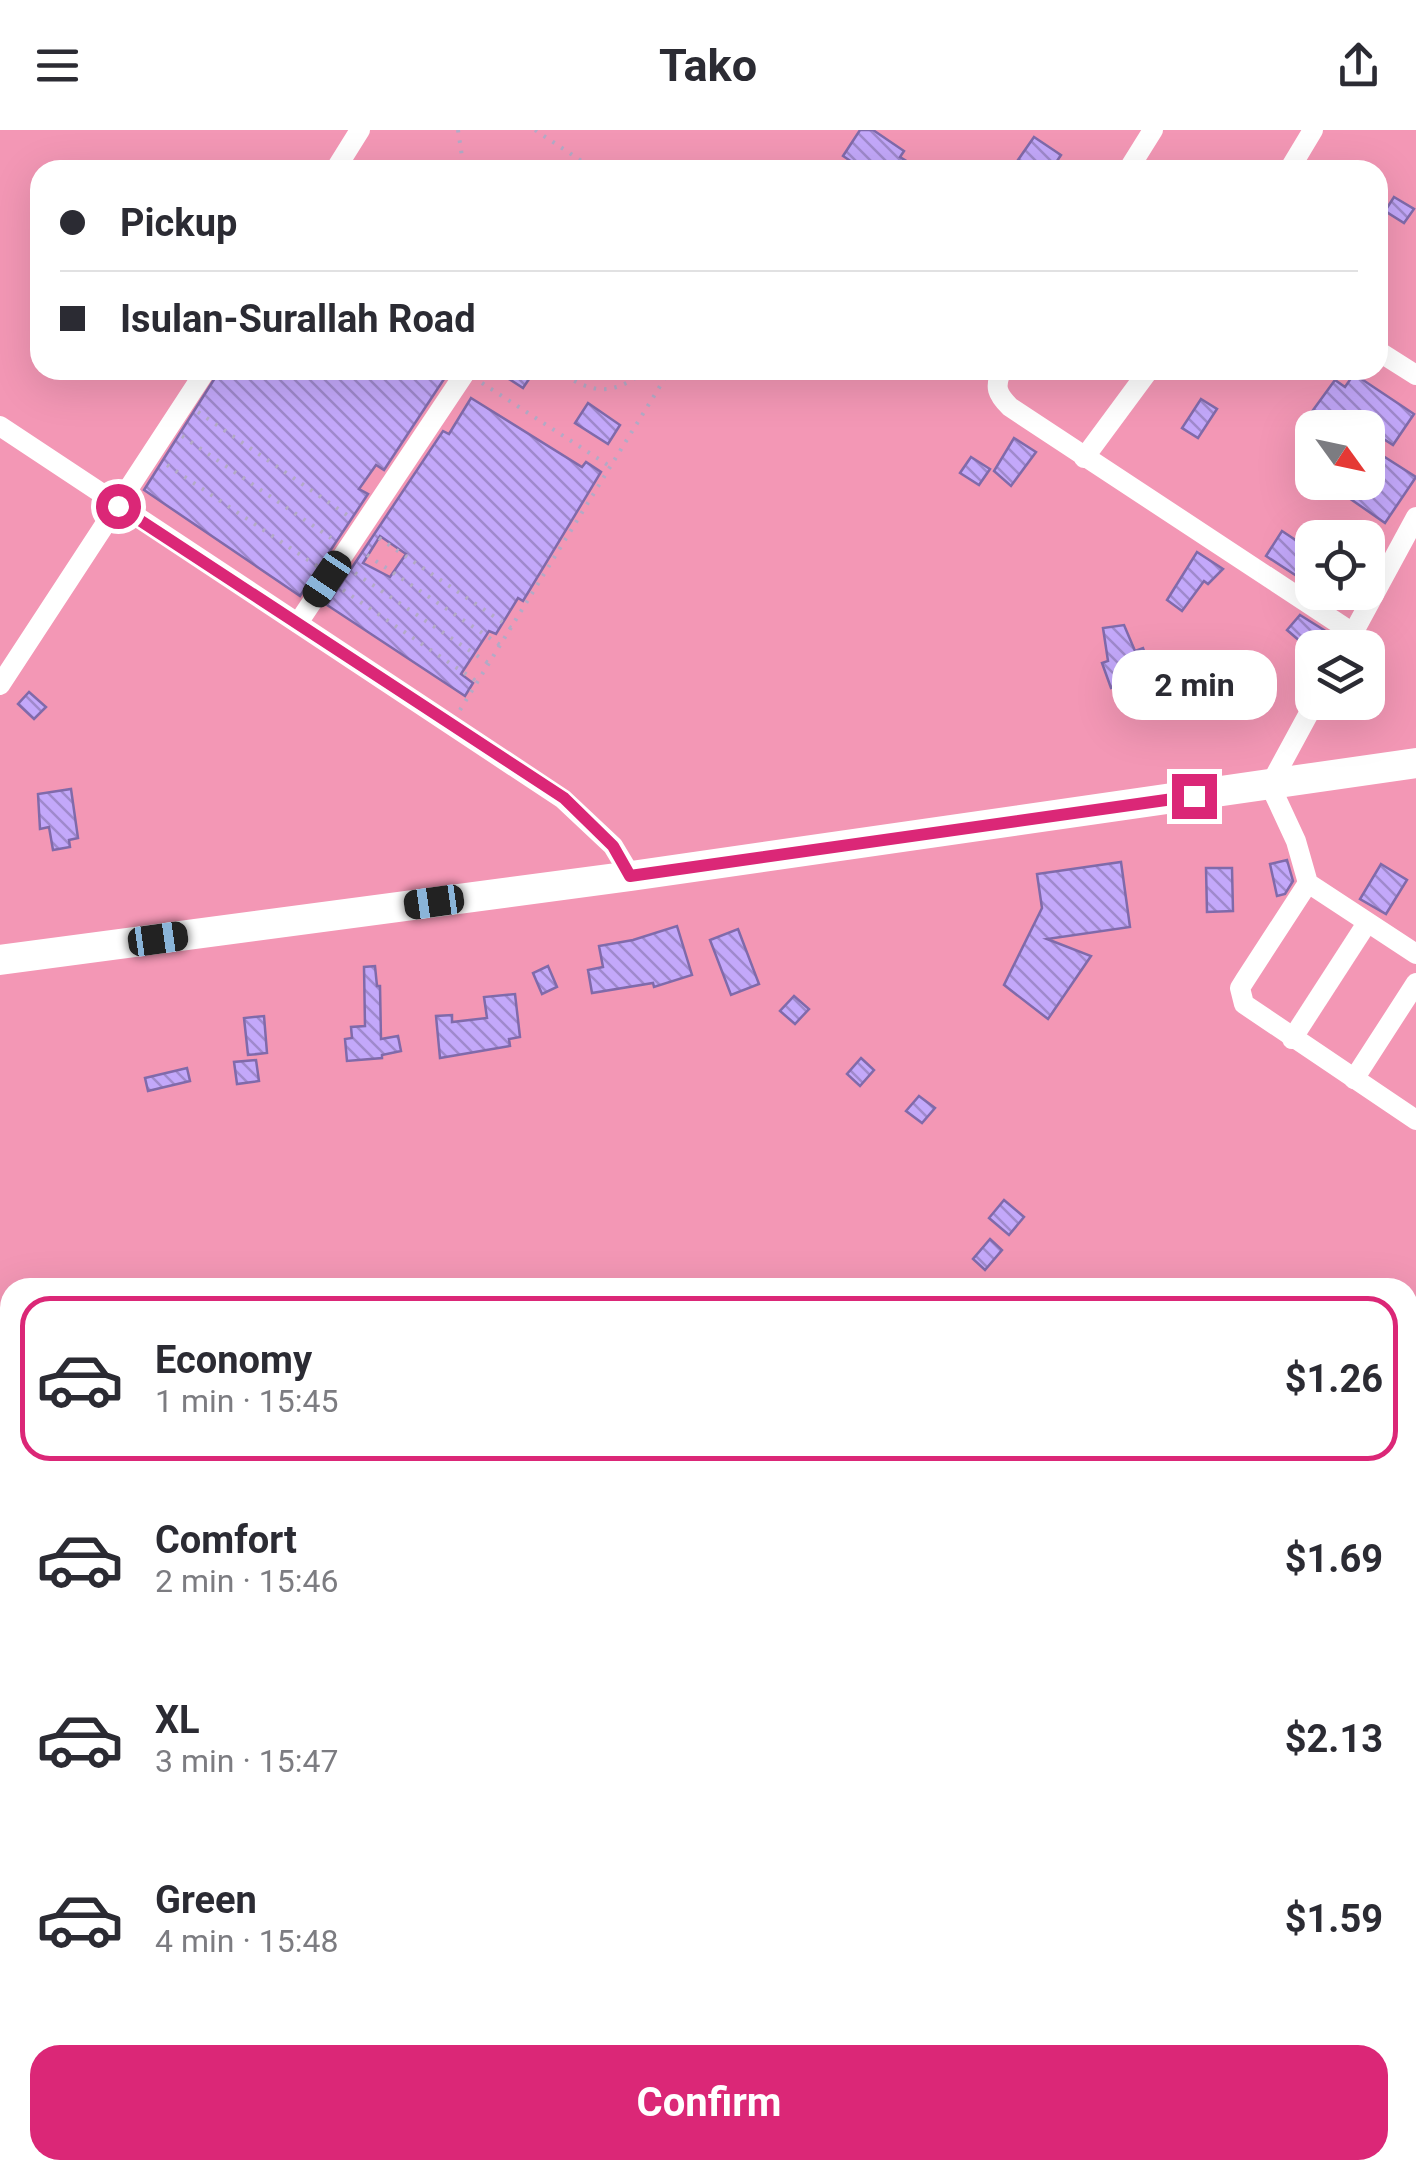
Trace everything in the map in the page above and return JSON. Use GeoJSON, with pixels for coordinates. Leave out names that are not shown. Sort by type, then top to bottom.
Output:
{"type":"FeatureCollection","features":[{"type":"Feature","properties":{"kind":"highway"},"geometry":{"type":"LineString","coordinates":[[0,960],[630,876],[1416,764]]}},
{"type":"Feature","properties":{"kind":"street"},"geometry":{"type":"LineString","coordinates":[[341,160],[360,130]]}},
{"type":"Feature","properties":{"kind":"street"},"geometry":{"type":"LineString","coordinates":[[1134,160],[1153,130]]}},
{"type":"Feature","properties":{"kind":"street"},"geometry":{"type":"LineString","coordinates":[[1295,160],[1313,130]]}},
{"type":"Feature","properties":{"kind":"street"},"geometry":{"type":"LineString","coordinates":[[1388,357],[1416,375]]}},
{"type":"Feature","properties":{"kind":"street"},"geometry":{"type":"LineString","coordinates":[[0,685],[199,380]]}},
{"type":"Feature","properties":{"kind":"street"},"geometry":{"type":"LineString","coordinates":[[298,623],[460,380]]}},
{"type":"Feature","properties":{"kind":"street"},"geometry":{"type":"LineString","coordinates":[[997,380],[998,394],[1010,408],[1334,630]]}},
{"type":"Feature","properties":{"kind":"street"},"geometry":{"type":"LineString","coordinates":[[1084,458],[1142,380]]}},
{"type":"Feature","properties":{"kind":"street"},"geometry":{"type":"LineString","coordinates":[[0,426],[564,798],[613,846],[630,876]]}},
{"type":"Feature","properties":{"kind":"street"},"geometry":{"type":"LineString","coordinates":[[1354,630],[1416,517]]}},
{"type":"Feature","properties":{"kind":"street"},"geometry":{"type":"LineString","coordinates":[[1305,720],[1270,785],[1296,841],[1308,883],[1416,954]]}},
{"type":"Feature","properties":{"kind":"street"},"geometry":{"type":"LineString","coordinates":[[1308,883],[1240,988],[1244,1004],[1415,1118]]}},
{"type":"Feature","properties":{"kind":"street"},"geometry":{"type":"LineString","coordinates":[[1292,1039],[1367,924]]}},
{"type":"Feature","properties":{"kind":"street"},"geometry":{"type":"LineString","coordinates":[[1354,1079],[1416,983]]}},
{"type":"Feature","properties":{"kind":"path"},"geometry":{"type":"LineString","coordinates":[[458,130],[462,160]]}},
{"type":"Feature","properties":{"kind":"path"},"geometry":{"type":"LineString","coordinates":[[534,130],[580,160]]}},
{"type":"Feature","properties":{"kind":"path"},"geometry":{"type":"LineString","coordinates":[[480,380],[611,467]]}},
{"type":"Feature","properties":{"kind":"path"},"geometry":{"type":"LineString","coordinates":[[574,380],[590,389],[604,390],[631,380]]}},
{"type":"Feature","properties":{"kind":"path"},"geometry":{"type":"LineString","coordinates":[[452,723],[664,380]]}},
{"type":"Feature","properties":{"kind":"path"},"geometry":{"type":"LineString","coordinates":[[185,402],[477,682]]}},
{"type":"Feature","properties":{"kind":"path"},"geometry":{"type":"LineString","coordinates":[[168,428],[489,664]]}},
{"type":"Feature","properties":{"kind":"path"},"geometry":{"type":"LineString","coordinates":[[151,454],[500,645]]}},
{"type":"Feature","properties":{"kind":"path"},"geometry":{"type":"LineString","coordinates":[[343,556],[511,628]]}},
{"type":"Feature","properties":{"kind":"shaded area"},"geometry":{"type":"Polygon","coordinates":[[[0,130],[1416,130],[1416,1278],[0,1278],[0,130]]]}},
{"type":"Feature","properties":{"kind":"building"},"geometry":{"type":"Polygon","coordinates":[[[860,130],[873,130],[904,151],[900,157],[905,160],[849,160],[843,156],[860,130]]]}},
{"type":"Feature","properties":{"kind":"building"},"geometry":{"type":"Polygon","coordinates":[[[1034,137],[1061,155],[1058,160],[1018,160],[1034,137]]]}},
{"type":"Feature","properties":{"kind":"building"},"geometry":{"type":"Polygon","coordinates":[[[1394,197],[1414,209],[1404,223],[1388,213],[1394,197]]]}},
{"type":"Feature","properties":{"kind":"building"},"geometry":{"type":"Polygon","coordinates":[[[214,380],[443,380],[384,470],[376,465],[359,489],[368,494],[300,596],[144,490],[214,380]]]}},
{"type":"Feature","properties":{"kind":"building"},"geometry":{"type":"Polygon","coordinates":[[[511,380],[528,380],[523,388],[511,380]]]}},
{"type":"Feature","properties":{"kind":"building"},"geometry":{"type":"Polygon","coordinates":[[[1335,380],[1345,387],[1350,380],[1363,380],[1414,414],[1393,445],[1385,440],[1385,410],[1313,410],[1335,380]]]}},
{"type":"Feature","properties":{"kind":"building"},"geometry":{"type":"Polygon","coordinates":[[[471,398],[582,467],[586,462],[601,472],[523,601],[518,598],[496,634],[489,631],[461,674],[473,683],[465,696],[327,605],[443,431],[449,434],[471,398]],[[380,536],[363,563],[390,577],[406,554],[380,536]]]}},
{"type":"Feature","properties":{"kind":"building"},"geometry":{"type":"Polygon","coordinates":[[[1201,399],[1217,409],[1198,438],[1182,428],[1201,399]]]}},
{"type":"Feature","properties":{"kind":"building"},"geometry":{"type":"Polygon","coordinates":[[[588,403],[620,425],[608,444],[575,423],[588,403]]]}},
{"type":"Feature","properties":{"kind":"building"},"geometry":{"type":"Polygon","coordinates":[[[1014,438],[1036,452],[1011,486],[994,471],[1014,438]]]}},
{"type":"Feature","properties":{"kind":"building"},"geometry":{"type":"Polygon","coordinates":[[[971,457],[990,469],[979,485],[960,473],[971,457]]]}},
{"type":"Feature","properties":{"kind":"building"},"geometry":{"type":"Polygon","coordinates":[[[1385,457],[1416,477],[1385,523],[1352,500],[1385,500],[1385,457]]]}},
{"type":"Feature","properties":{"kind":"building"},"geometry":{"type":"Polygon","coordinates":[[[1282,531],[1295,540],[1295,575],[1266,556],[1282,531]]]}},
{"type":"Feature","properties":{"kind":"building"},"geometry":{"type":"Polygon","coordinates":[[[1197,552],[1223,569],[1208,584],[1204,581],[1182,611],[1167,600],[1197,552]]]}},
{"type":"Feature","properties":{"kind":"building"},"geometry":{"type":"Polygon","coordinates":[[[1300,615],[1324,630],[1295,630],[1295,637],[1287,630],[1300,615]]]}},
{"type":"Feature","properties":{"kind":"building"},"geometry":{"type":"Polygon","coordinates":[[[1124,625],[1135,651],[1143,648],[1156,685],[1131,694],[1127,683],[1111,688],[1102,663],[1108,661],[1103,628],[1124,625]]]}},
{"type":"Feature","properties":{"kind":"building"},"geometry":{"type":"Polygon","coordinates":[[[29,692],[46,707],[34,719],[18,704],[29,692]]]}},
{"type":"Feature","properties":{"kind":"building"},"geometry":{"type":"Polygon","coordinates":[[[71,789],[78,838],[69,840],[70,847],[53,850],[49,827],[40,829],[38,794],[71,789]]]}},
{"type":"Feature","properties":{"kind":"building"},"geometry":{"type":"Polygon","coordinates":[[[1287,860],[1293,881],[1285,894],[1277,896],[1270,864],[1287,860]]]}},
{"type":"Feature","properties":{"kind":"building"},"geometry":{"type":"Polygon","coordinates":[[[1121,862],[1130,927],[1047,939],[1091,956],[1048,1019],[1004,985],[1042,908],[1037,874],[1121,862]]]}},
{"type":"Feature","properties":{"kind":"building"},"geometry":{"type":"Polygon","coordinates":[[[1381,864],[1407,880],[1386,914],[1360,899],[1381,864]]]}},
{"type":"Feature","properties":{"kind":"building"},"geometry":{"type":"Polygon","coordinates":[[[1206,868],[1232,868],[1233,911],[1207,912],[1206,868]]]}},
{"type":"Feature","properties":{"kind":"building"},"geometry":{"type":"Polygon","coordinates":[[[677,926],[692,975],[654,987],[653,983],[592,993],[588,970],[603,967],[599,946],[677,926]]]}},
{"type":"Feature","properties":{"kind":"building"},"geometry":{"type":"Polygon","coordinates":[[[738,929],[759,984],[731,995],[710,940],[738,929]]]}},
{"type":"Feature","properties":{"kind":"building"},"geometry":{"type":"Polygon","coordinates":[[[375,966],[380,986],[381,1039],[398,1036],[401,1051],[382,1058],[347,1061],[345,1039],[352,1038],[351,1027],[365,1026],[364,967],[375,966]]]}},
{"type":"Feature","properties":{"kind":"building"},"geometry":{"type":"Polygon","coordinates":[[[548,966],[557,987],[542,994],[533,973],[548,966]]]}},
{"type":"Feature","properties":{"kind":"building"},"geometry":{"type":"Polygon","coordinates":[[[515,994],[520,1037],[509,1039],[510,1046],[440,1058],[436,1016],[452,1015],[452,1022],[487,1018],[484,997],[515,994]]]}},
{"type":"Feature","properties":{"kind":"building"},"geometry":{"type":"Polygon","coordinates":[[[794,996],[809,1009],[795,1024],[780,1011],[794,996]]]}},
{"type":"Feature","properties":{"kind":"building"},"geometry":{"type":"Polygon","coordinates":[[[264,1016],[267,1053],[248,1055],[244,1018],[264,1016]]]}},
{"type":"Feature","properties":{"kind":"building"},"geometry":{"type":"Polygon","coordinates":[[[861,1058],[874,1070],[860,1086],[847,1074],[861,1058]]]}},
{"type":"Feature","properties":{"kind":"building"},"geometry":{"type":"Polygon","coordinates":[[[256,1060],[259,1081],[237,1084],[234,1062],[256,1060]]]}},
{"type":"Feature","properties":{"kind":"building"},"geometry":{"type":"Polygon","coordinates":[[[187,1068],[190,1081],[148,1091],[145,1078],[187,1068]]]}},
{"type":"Feature","properties":{"kind":"building"},"geometry":{"type":"Polygon","coordinates":[[[919,1096],[935,1108],[922,1123],[906,1111],[919,1096]]]}},
{"type":"Feature","properties":{"kind":"building"},"geometry":{"type":"Polygon","coordinates":[[[1004,1200],[1024,1217],[1009,1235],[989,1218],[1004,1200]]]}},
{"type":"Feature","properties":{"kind":"building"},"geometry":{"type":"Polygon","coordinates":[[[990,1239],[1002,1250],[985,1270],[973,1259],[990,1239]]]}},
{"type":"Feature","properties":{"kind":"route"},"geometry":{"type":"LineString","coordinates":[[118,506],[564,798],[613,846],[630,876],[1194,796]]}}]}
